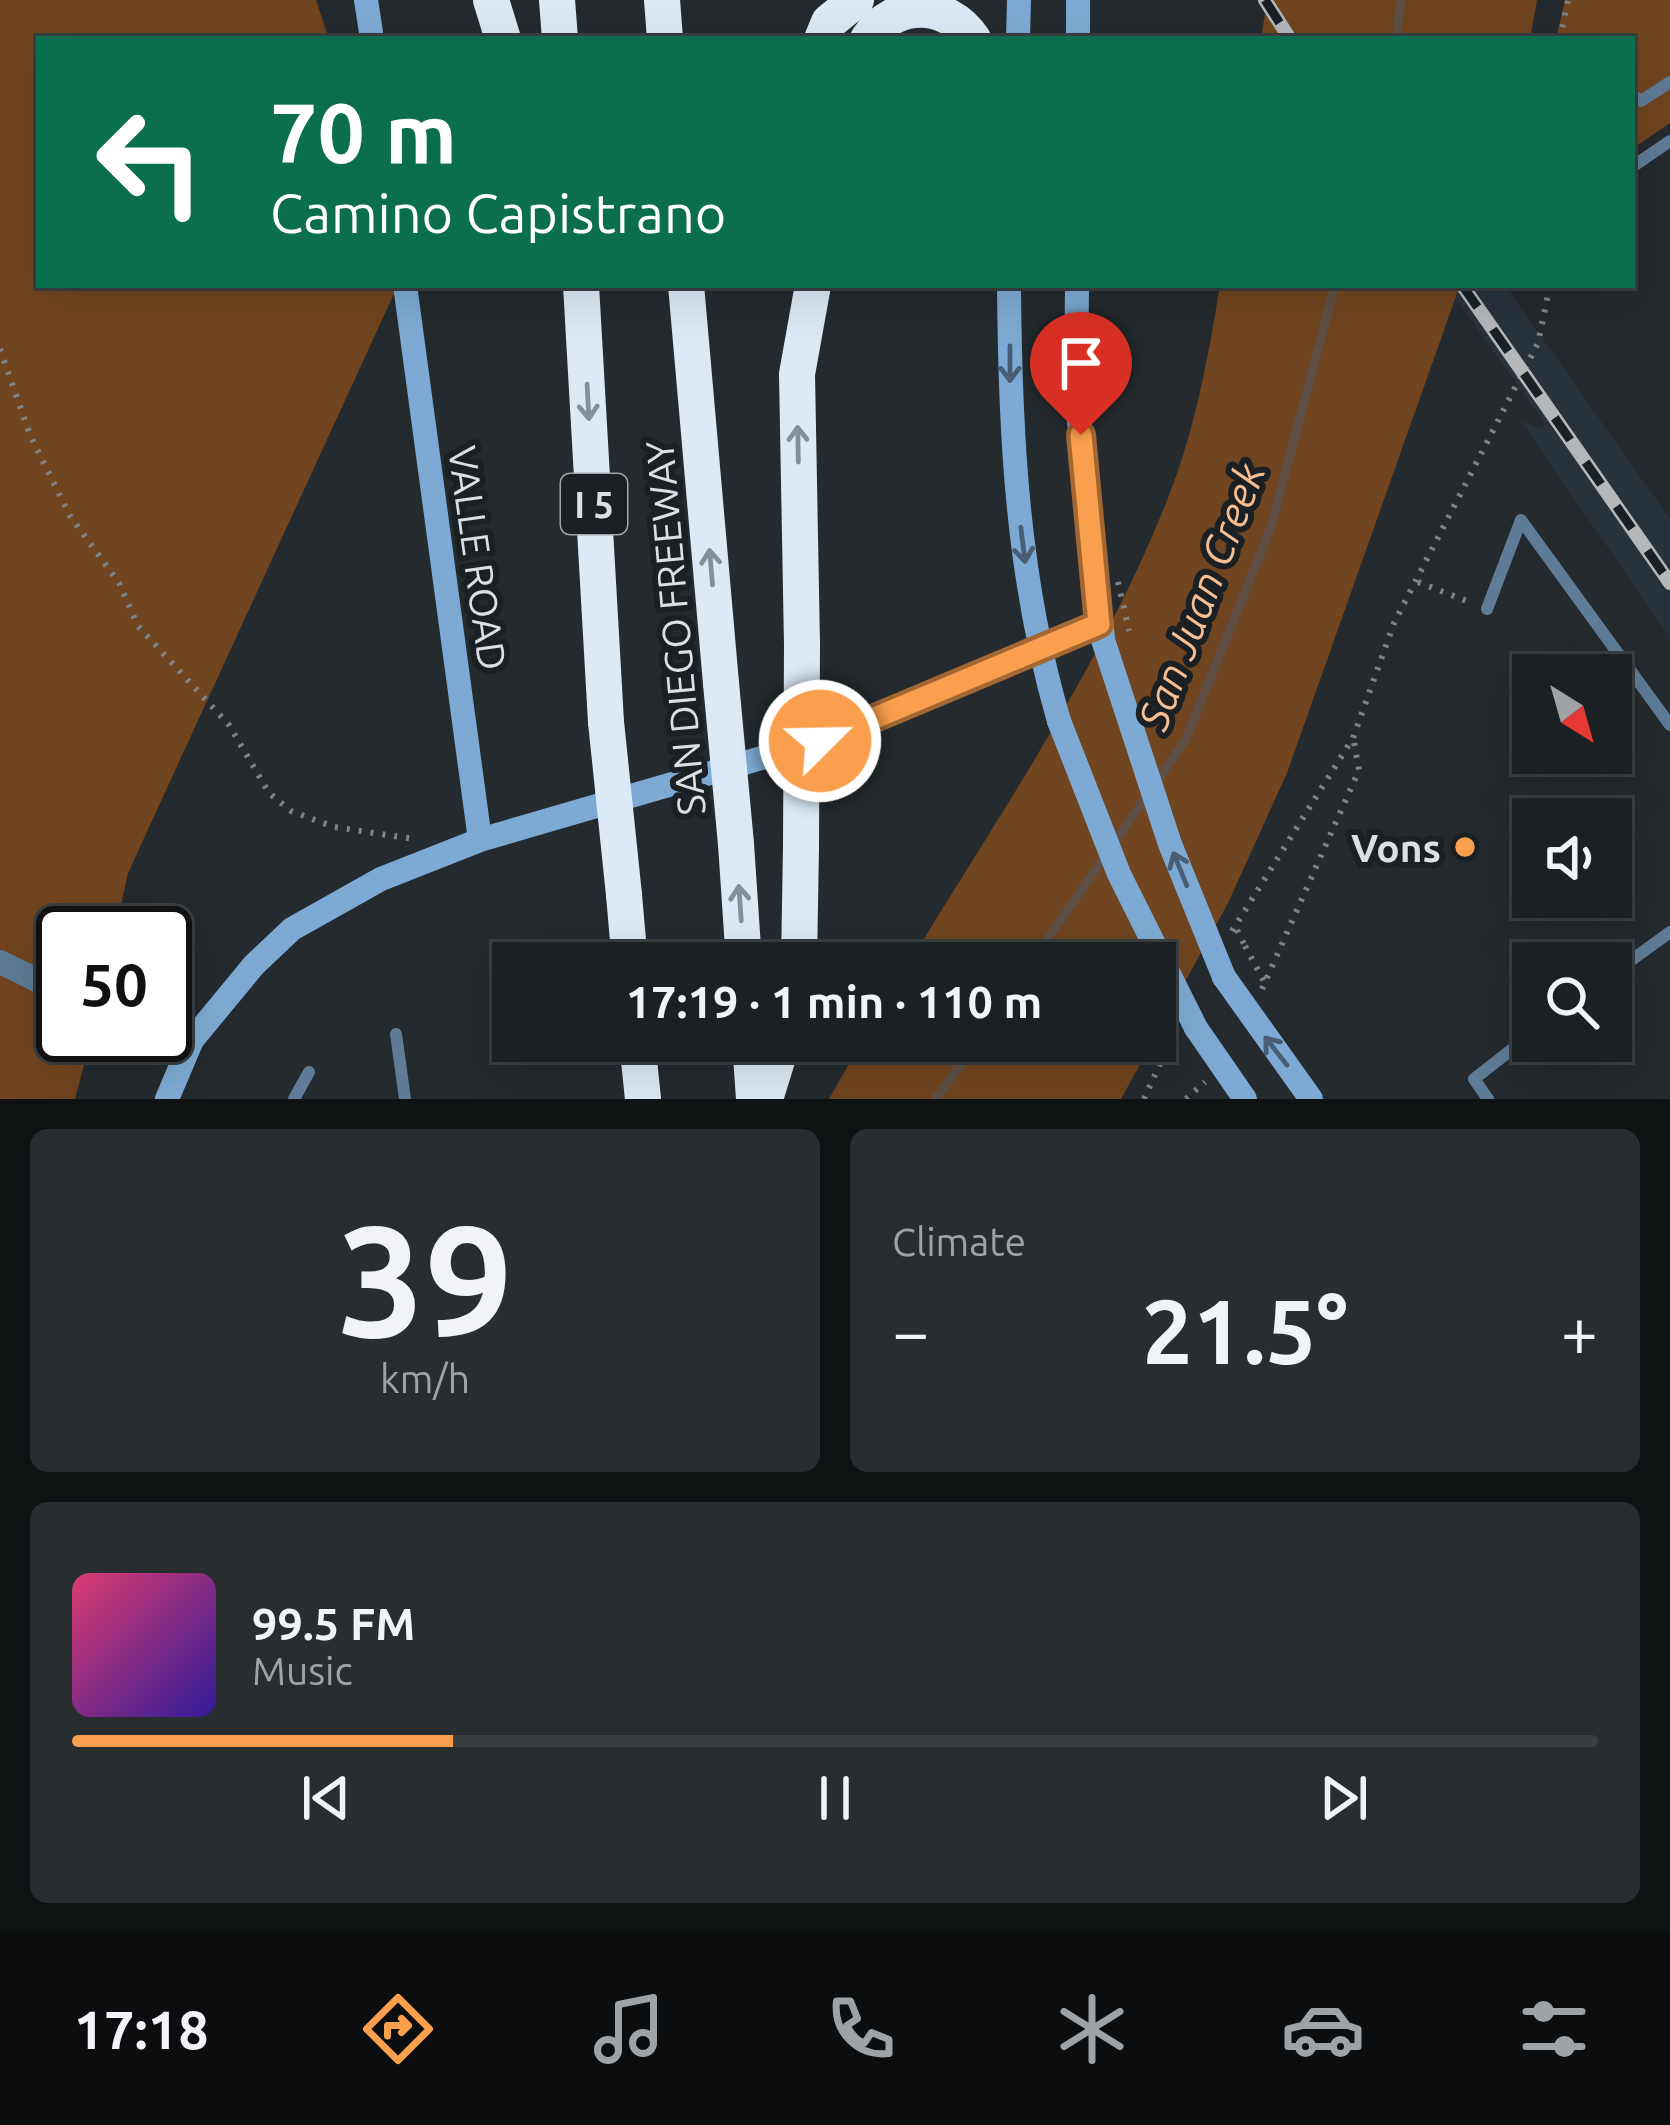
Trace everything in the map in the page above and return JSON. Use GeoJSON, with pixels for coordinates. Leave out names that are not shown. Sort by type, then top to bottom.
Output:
{"type":"FeatureCollection","features":[{"type":"Feature","properties":{"kind":"highway"},"geometry":{"type":"LineString","coordinates":[[491,0],[502,36]]}},
{"type":"Feature","properties":{"kind":"highway"},"geometry":{"type":"LineString","coordinates":[[557,0],[560,36]]}},
{"type":"Feature","properties":{"kind":"highway"},"geometry":{"type":"LineString","coordinates":[[662,0],[665,36]]}},
{"type":"Feature","properties":{"kind":"highway"},"geometry":{"type":"LineString","coordinates":[[823,36],[829,22],[856,0]]}},
{"type":"Feature","properties":{"kind":"highway"},"geometry":{"type":"LineString","coordinates":[[870,36],[874,27],[923,3],[943,7],[970,36]]}},
{"type":"Feature","properties":{"kind":"highway","name":"SAN DIEGO FREEWAY"},"geometry":{"type":"LineString","coordinates":[[686,288],[743,942]]}},
{"type":"Feature","properties":{"kind":"highway"},"geometry":{"type":"LineString","coordinates":[[800,942],[797,374],[812,288]]}},
{"type":"Feature","properties":{"kind":"highway","name":"SAN DIEGO FREEWAY"},"geometry":{"type":"LineString","coordinates":[[580,291],[606,722],[628,942]]}},
{"type":"Feature","properties":{"kind":"highway"},"geometry":{"type":"LineString","coordinates":[[640,1062],[643,1099]]}},
{"type":"Feature","properties":{"kind":"highway"},"geometry":{"type":"LineString","coordinates":[[751,1062],[754,1099]]}},
{"type":"Feature","properties":{"kind":"highway"},"geometry":{"type":"LineString","coordinates":[[765,1099],[776,1062]]}},
{"type":"Feature","properties":{"kind":"main road"},"geometry":{"type":"LineString","coordinates":[[366,0],[372,36]]}},
{"type":"Feature","properties":{"kind":"main road"},"geometry":{"type":"LineString","coordinates":[[1018,0],[1018,36]]}},
{"type":"Feature","properties":{"kind":"main road"},"geometry":{"type":"LineString","coordinates":[[1078,0],[1078,36]]}},
{"type":"Feature","properties":{"kind":"main road","name":"VALLE ROAD"},"geometry":{"type":"LineString","coordinates":[[405,288],[480,840]]}},
{"type":"Feature","properties":{"kind":"main road"},"geometry":{"type":"LineString","coordinates":[[1010,288],[1010,442],[1037,647],[1059,721],[1119,874],[1188,1025],[1245,1099]]}},
{"type":"Feature","properties":{"kind":"main road"},"geometry":{"type":"LineString","coordinates":[[1077,288],[1076,394],[1101,632],[1170,844],[1224,977],[1311,1099]]}},
{"type":"Feature","properties":{"kind":"main road"},"geometry":{"type":"LineString","coordinates":[[192,1039],[292,929],[381,879],[480,840],[820,741],[1037,647],[1101,632]]}},
{"type":"Feature","properties":{"kind":"main road"},"geometry":{"type":"LineString","coordinates":[[167,1099],[182,1062]]}},
{"type":"Feature","properties":{"kind":"street"},"geometry":{"type":"LineString","coordinates":[[0,962],[36,980]]}},
{"type":"Feature","properties":{"kind":"lane"},"geometry":{"type":"LineString","coordinates":[[1635,96],[1641,101],[1670,82]]}},
{"type":"Feature","properties":{"kind":"lane"},"geometry":{"type":"LineString","coordinates":[[1635,165],[1670,141]]}},
{"type":"Feature","properties":{"kind":"lane"},"geometry":{"type":"LineString","coordinates":[[1487,609],[1521,520],[1670,725]]}},
{"type":"Feature","properties":{"kind":"lane"},"geometry":{"type":"LineString","coordinates":[[1632,960],[1670,932]]}},
{"type":"Feature","properties":{"kind":"lane"},"geometry":{"type":"LineString","coordinates":[[396,1034],[405,1099]]}},
{"type":"Feature","properties":{"kind":"lane"},"geometry":{"type":"LineString","coordinates":[[1482,1097],[1474,1079],[1512,1049]]}},
{"type":"Feature","properties":{"kind":"lane"},"geometry":{"type":"LineString","coordinates":[[295,1099],[309,1072]]}},
{"type":"Feature","properties":{"kind":"path"},"geometry":{"type":"LineString","coordinates":[[1561,36],[1568,0]]}},
{"type":"Feature","properties":{"kind":"path"},"geometry":{"type":"LineString","coordinates":[[1225,943],[1353,739],[1394,623],[1538,343],[1549,288]]}},
{"type":"Feature","properties":{"kind":"path"},"geometry":{"type":"LineString","coordinates":[[0,349],[30,435],[70,516],[118,583],[138,626],[229,725],[269,793],[291,811],[334,827],[453,850]]}},
{"type":"Feature","properties":{"kind":"path"},"geometry":{"type":"LineString","coordinates":[[1417,582],[1487,609]]}},
{"type":"Feature","properties":{"kind":"path"},"geometry":{"type":"LineString","coordinates":[[1239,1004],[1266,986],[1359,770],[1353,739]]}},
{"type":"Feature","properties":{"kind":"path"},"geometry":{"type":"LineString","coordinates":[[1245,946],[1266,986]]}},
{"type":"Feature","properties":{"kind":"path"},"geometry":{"type":"LineString","coordinates":[[1144,1099],[1188,1025]]}},
{"type":"Feature","properties":{"kind":"shaded area"},"geometry":{"type":"Polygon","coordinates":[[[0,0],[316,0],[328,36],[36,36],[36,288],[397,288],[128,873],[121,906],[36,906],[36,1062],[85,1062],[75,1099],[0,1099],[0,0]]]}},
{"type":"Feature","properties":{"kind":"shaded area"},"geometry":{"type":"Polygon","coordinates":[[[1267,0],[1537,0],[1531,36],[1261,36],[1267,0]]]}},
{"type":"Feature","properties":{"kind":"shaded area"},"geometry":{"type":"Polygon","coordinates":[[[1565,0],[1670,0],[1670,123],[1635,147],[1635,36],[1557,36],[1565,0]]]}},
{"type":"Feature","properties":{"kind":"shaded area"},"geometry":{"type":"Polygon","coordinates":[[[1219,288],[1459,288],[1287,773],[1228,903],[1176,998],[1176,942],[922,942],[1051,732],[1116,614],[1188,440],[1219,288]]]}},
{"type":"Feature","properties":{"kind":"shaded area"},"geometry":{"type":"Polygon","coordinates":[[[1448,288],[1507,288],[1670,519],[1670,638],[1520,420],[1541,429],[1546,425],[1448,288]]]}},
{"type":"Feature","properties":{"kind":"shaded area"},"geometry":{"type":"Polygon","coordinates":[[[850,1062],[1141,1062],[1121,1099],[829,1099],[850,1062]]]}},
{"type":"Feature","properties":{"kind":"waterway","name":"San Juan Creek"},"geometry":{"type":"LineString","coordinates":[[1396,36],[1401,0]]}},
{"type":"Feature","properties":{"kind":"waterway","name":"San Juan Creek"},"geometry":{"type":"LineString","coordinates":[[1046,942],[1186,739],[1271,527],[1334,288]]}},
{"type":"Feature","properties":{"kind":"waterway","name":"San Juan Creek"},"geometry":{"type":"LineString","coordinates":[[936,1099],[962,1062]]}},
{"type":"Feature","properties":{"kind":"railway"},"geometry":{"type":"LineString","coordinates":[[1265,0],[1288,36]]}},
{"type":"Feature","properties":{"kind":"railway"},"geometry":{"type":"LineString","coordinates":[[1464,288],[1670,583]]}},
{"type":"Feature","properties":{"kind":"place","name":"Vons"},"geometry":{"type":"Point","coordinates":[1465,847]}},
{"type":"Feature","properties":{"kind":"route"},"geometry":{"type":"LineString","coordinates":[[820,741],[1099,624],[1081,435]]}}]}
